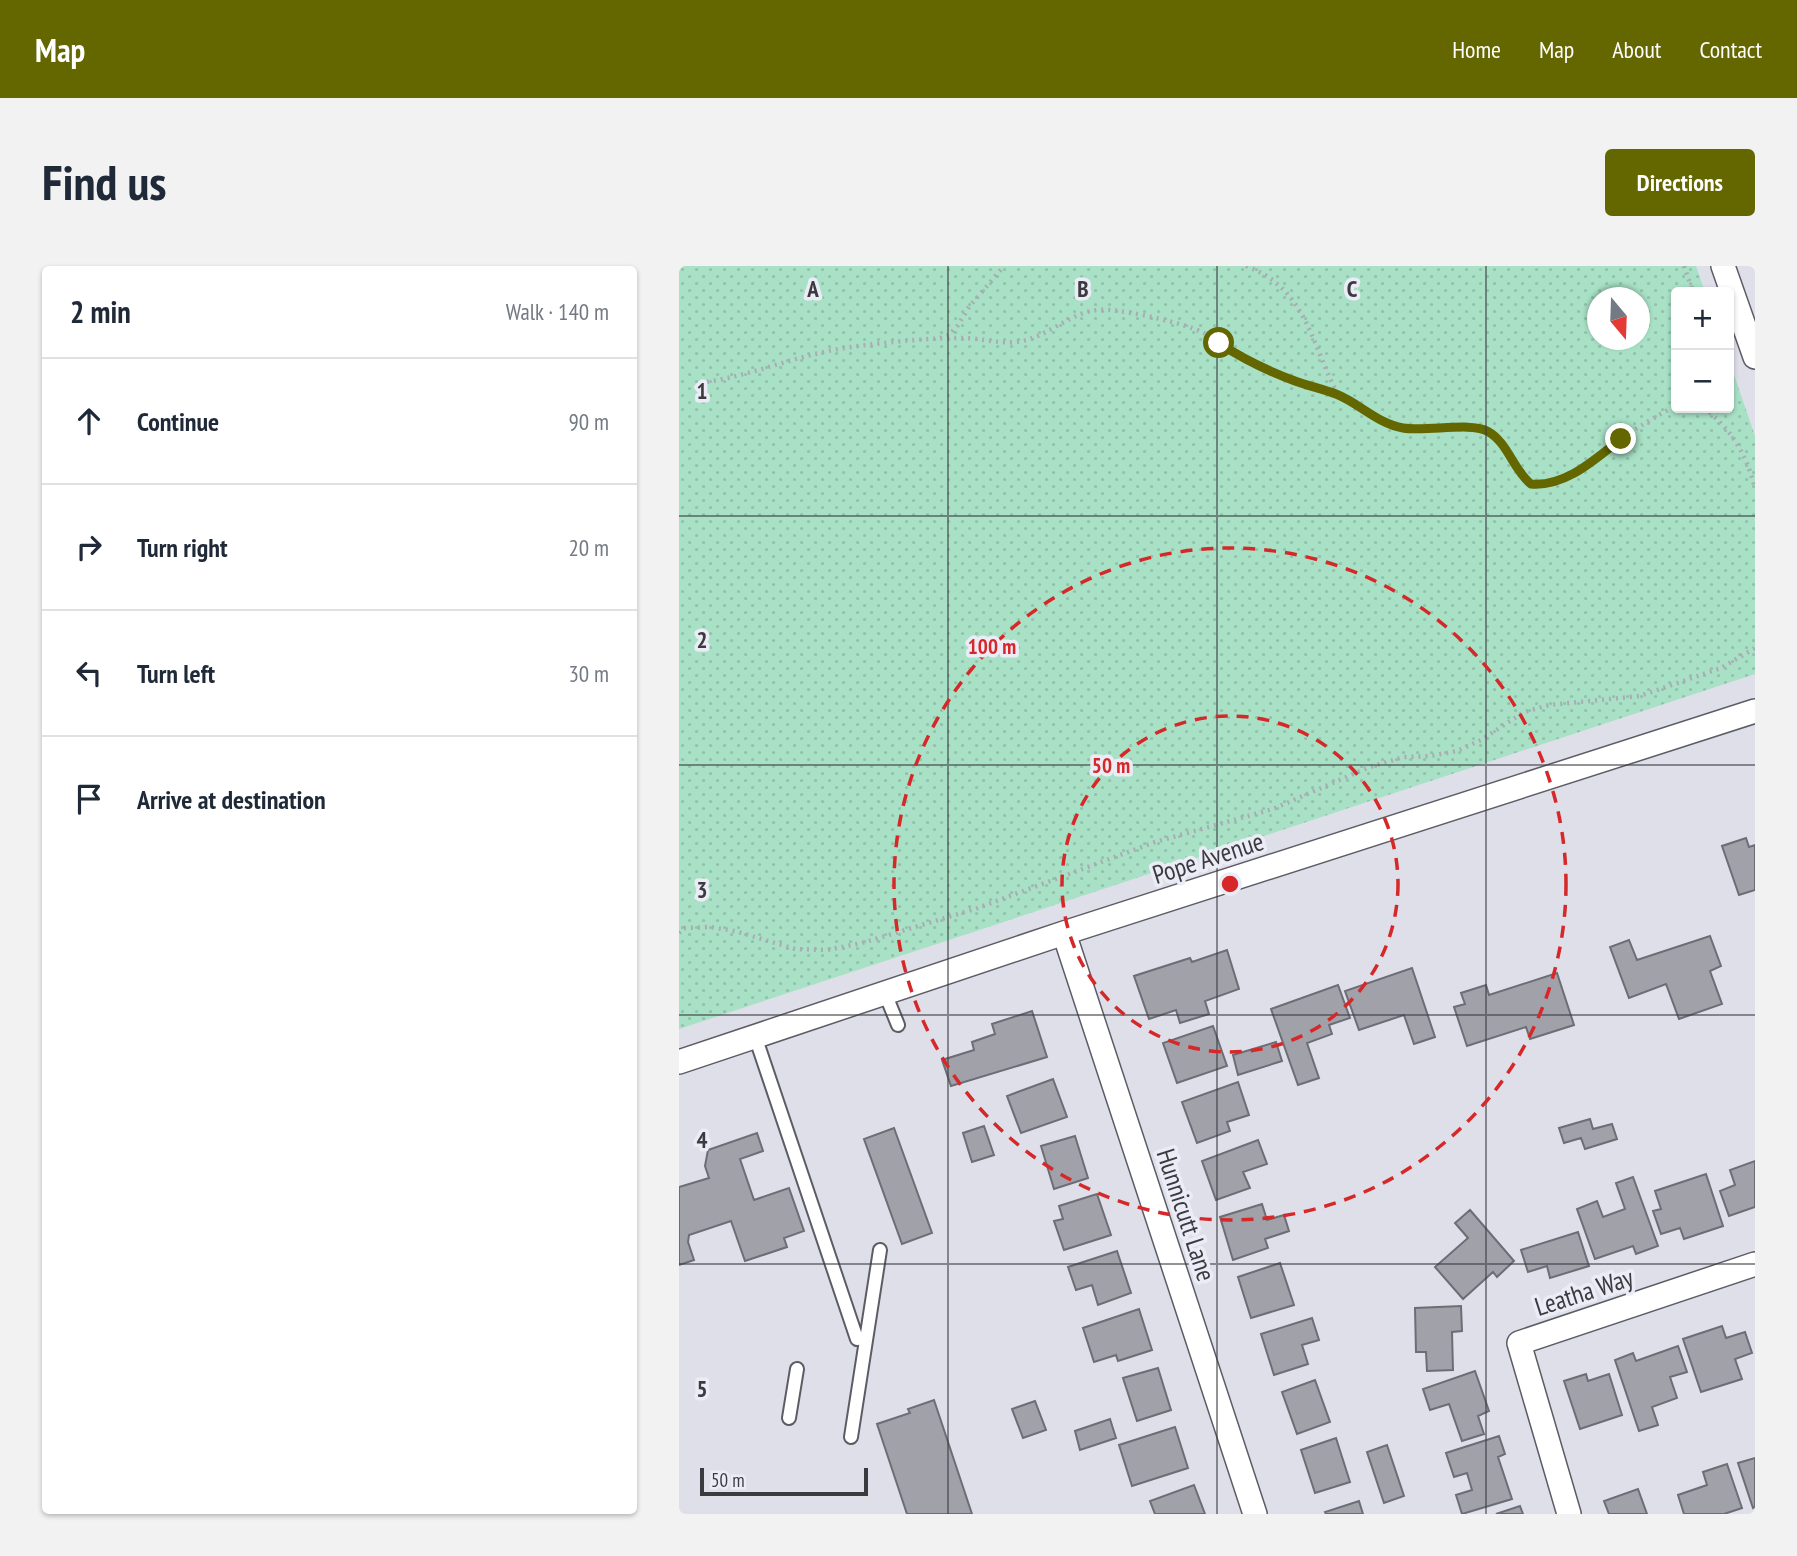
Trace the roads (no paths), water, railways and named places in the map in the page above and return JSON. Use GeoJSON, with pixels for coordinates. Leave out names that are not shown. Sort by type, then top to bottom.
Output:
{"type":"FeatureCollection","features":[{"type":"Feature","properties":{"kind":"street"},"geometry":{"type":"LineString","coordinates":[[1723,266],[1755,357]]}},
{"type":"Feature","properties":{"kind":"street","name":"Pope Avenue"},"geometry":{"type":"LineString","coordinates":[[679,1062],[1064,933],[1755,711]]}},
{"type":"Feature","properties":{"kind":"street","name":"Hunnicutt Lane"},"geometry":{"type":"LineString","coordinates":[[1064,933],[1255,1514]]}},
{"type":"Feature","properties":{"kind":"street","name":"Leatha Way"},"geometry":{"type":"LineString","coordinates":[[1569,1514],[1519,1343],[1755,1264]]}},
{"type":"Feature","properties":{"kind":"lane"},"geometry":{"type":"LineString","coordinates":[[885,993],[898,1025]]}},
{"type":"Feature","properties":{"kind":"lane"},"geometry":{"type":"LineString","coordinates":[[755,1036],[857,1339]]}},
{"type":"Feature","properties":{"kind":"lane"},"geometry":{"type":"LineString","coordinates":[[851,1437],[880,1250]]}},
{"type":"Feature","properties":{"kind":"lane"},"geometry":{"type":"LineString","coordinates":[[789,1418],[797,1369]]}}]}
